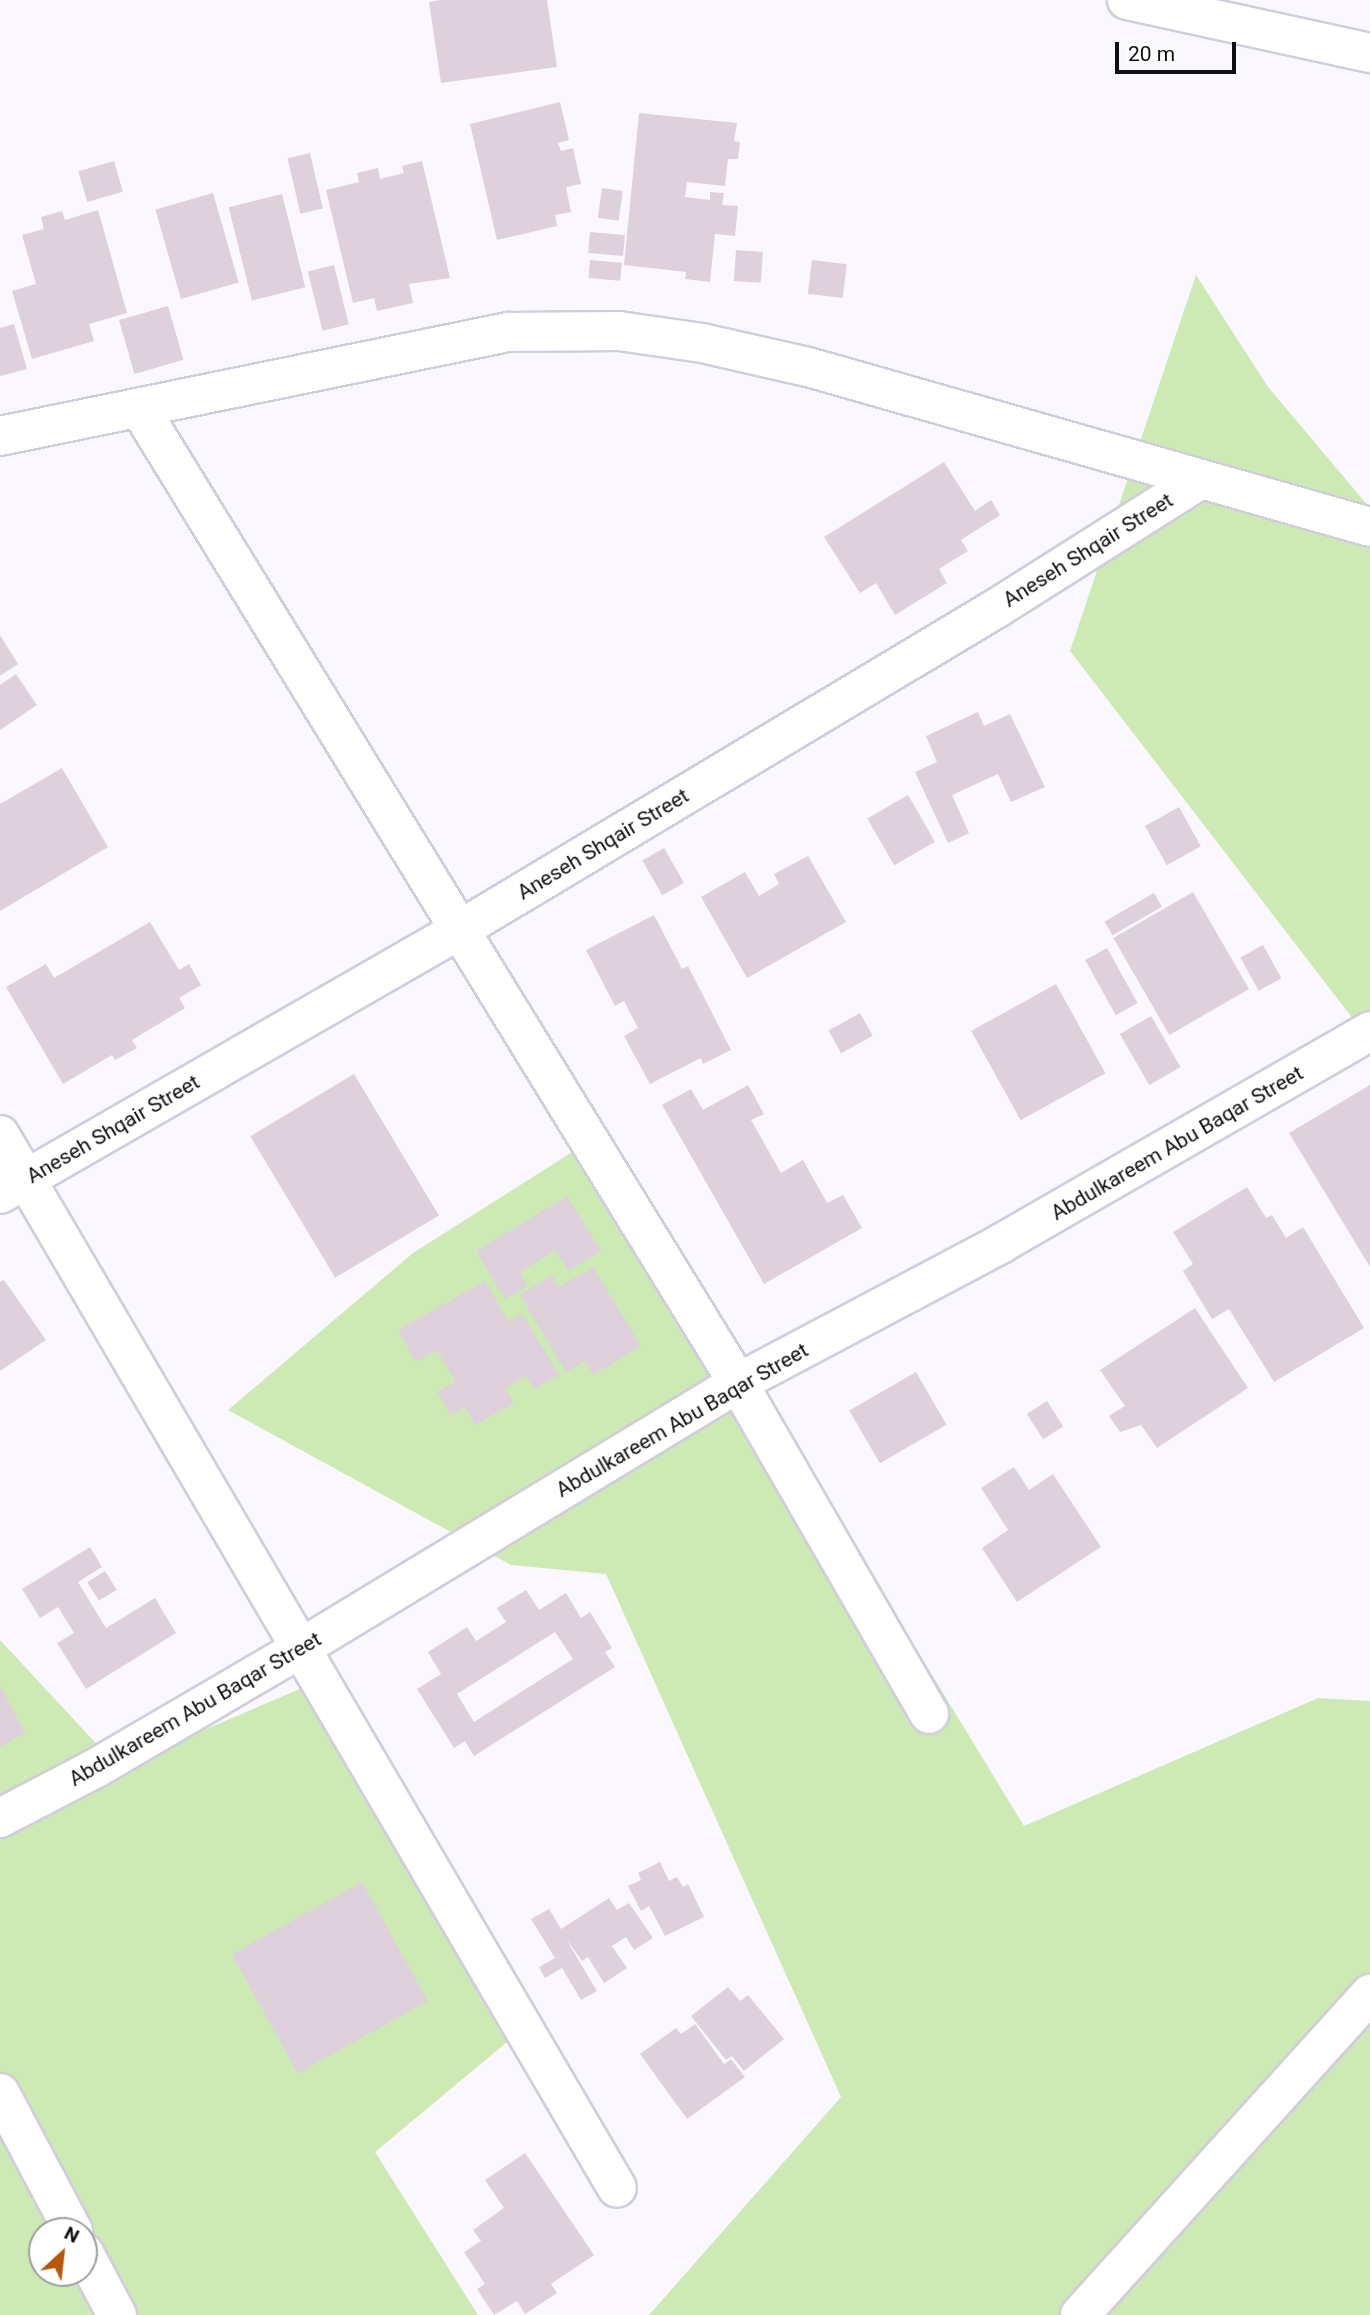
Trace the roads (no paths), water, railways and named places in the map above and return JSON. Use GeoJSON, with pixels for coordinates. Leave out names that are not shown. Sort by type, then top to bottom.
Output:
{"type":"FeatureCollection","features":[{"type":"Feature","properties":{"kind":"street"},"geometry":{"type":"LineString","coordinates":[[1127,0],[1370,52]]}},
{"type":"Feature","properties":{"kind":"street"},"geometry":{"type":"LineString","coordinates":[[0,436],[508,332],[619,331],[702,343],[808,367],[1198,481],[1370,527]]}},
{"type":"Feature","properties":{"kind":"street"},"geometry":{"type":"LineString","coordinates":[[140,409],[738,1383],[929,1714]]}},
{"type":"Feature","properties":{"kind":"street","name":"Aneseh Shqair Street"},"geometry":{"type":"LineString","coordinates":[[13,1187],[461,929],[997,608],[1198,481]]}},
{"type":"Feature","properties":{"kind":"street","name":"Abdulkareem Abu Baqar Street"},"geometry":{"type":"LineString","coordinates":[[0,1818],[96,1768],[301,1648],[738,1383],[1012,1238],[1370,1031]]}},
{"type":"Feature","properties":{"kind":"street"},"geometry":{"type":"LineString","coordinates":[[0,1135],[13,1187],[301,1648],[617,2188]]}},
{"type":"Feature","properties":{"kind":"street"},"geometry":{"type":"LineString","coordinates":[[1080,2315],[1370,1994]]}},
{"type":"Feature","properties":{"kind":"street"},"geometry":{"type":"LineString","coordinates":[[0,2093],[66,2217]]}},
{"type":"Feature","properties":{"kind":"street"},"geometry":{"type":"LineString","coordinates":[[98,2279],[117,2315]]}}]}
